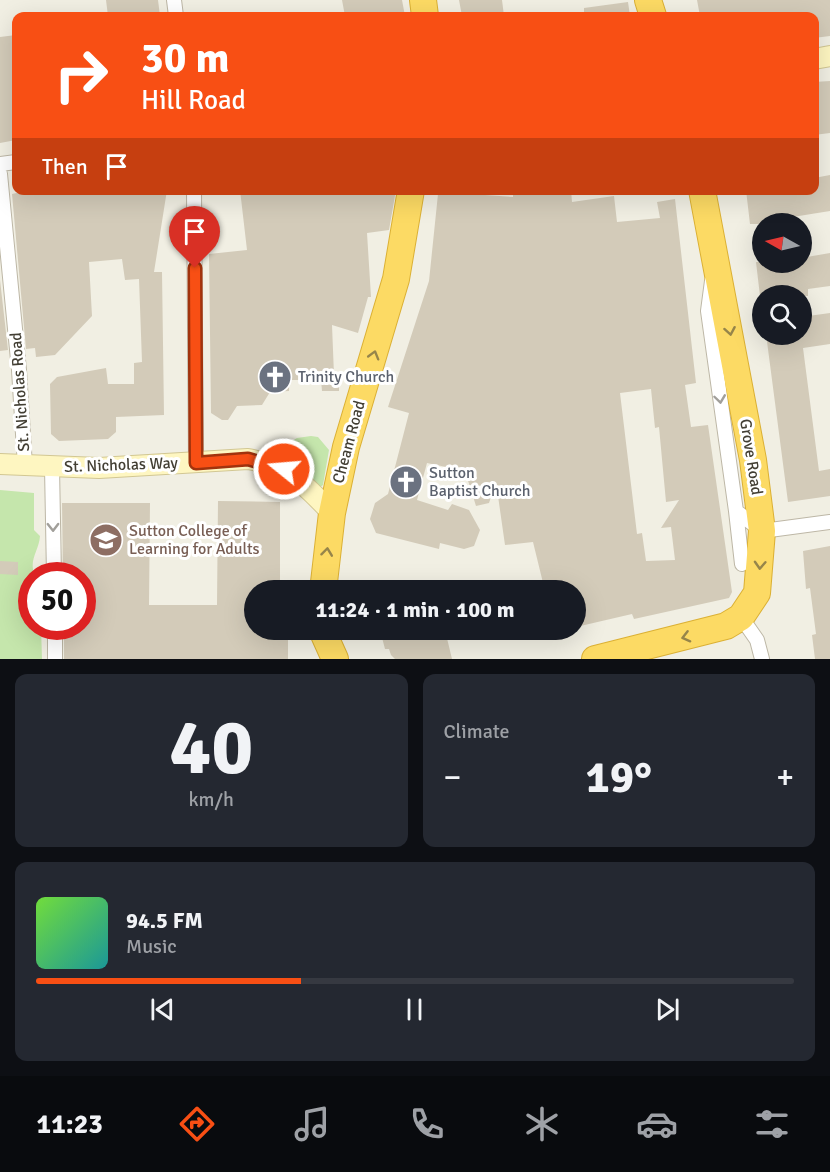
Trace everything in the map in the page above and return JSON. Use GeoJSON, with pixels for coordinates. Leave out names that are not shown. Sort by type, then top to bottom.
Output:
{"type":"FeatureCollection","features":[{"type":"Feature","properties":{"kind":"highway","name":"Cheam Road"},"geometry":{"type":"LineString","coordinates":[[324,580],[332,513],[346,447],[396,279],[410,195]]}},
{"type":"Feature","properties":{"kind":"highway","name":"Grove Road"},"geometry":{"type":"LineString","coordinates":[[703,195],[753,460],[762,531],[757,593],[741,617]]}},
{"type":"Feature","properties":{"kind":"highway"},"geometry":{"type":"LineString","coordinates":[[595,659],[708,632],[726,626],[741,617]]}},
{"type":"Feature","properties":{"kind":"highway"},"geometry":{"type":"LineString","coordinates":[[315,659],[318,640]]}},
{"type":"Feature","properties":{"kind":"highway"},"geometry":{"type":"LineString","coordinates":[[325,640],[335,659]]}},
{"type":"Feature","properties":{"kind":"main road","name":"St. Nicholas Way"},"geometry":{"type":"LineString","coordinates":[[0,464],[108,468],[248,459],[269,463],[298,478],[332,513]]}},
{"type":"Feature","properties":{"kind":"street","name":"St. Nicholas Road"},"geometry":{"type":"LineString","coordinates":[[0,174],[19,370],[25,466]]}},
{"type":"Feature","properties":{"kind":"street"},"geometry":{"type":"LineString","coordinates":[[194,195],[196,463]]}},
{"type":"Feature","properties":{"kind":"street","name":"Grove Road"},"geometry":{"type":"LineString","coordinates":[[716,258],[708,311],[742,564]]}},
{"type":"Feature","properties":{"kind":"street"},"geometry":{"type":"LineString","coordinates":[[716,372],[739,383]]}},
{"type":"Feature","properties":{"kind":"street"},"geometry":{"type":"LineString","coordinates":[[52,467],[54,562]]}},
{"type":"Feature","properties":{"kind":"street","name":"Grove Road"},"geometry":{"type":"LineString","coordinates":[[736,511],[762,531]]}},
{"type":"Feature","properties":{"kind":"street"},"geometry":{"type":"LineString","coordinates":[[762,531],[830,522]]}},
{"type":"Feature","properties":{"kind":"street"},"geometry":{"type":"LineString","coordinates":[[741,617],[757,640],[762,659]]}},
{"type":"Feature","properties":{"kind":"street"},"geometry":{"type":"LineString","coordinates":[[55,640],[55,659]]}},
{"type":"Feature","properties":{"kind":"green space"},"geometry":{"type":"Polygon","coordinates":[[[318,437],[329,450],[323,485],[319,488],[307,475],[269,455],[297,438],[318,437]]]}},
{"type":"Feature","properties":{"kind":"green space"},"geometry":{"type":"Polygon","coordinates":[[[0,490],[34,493],[34,530],[40,536],[33,562],[18,562],[18,640],[41,640],[42,659],[0,659],[0,490]]]}},
{"type":"Feature","properties":{"kind":"building"},"geometry":{"type":"Polygon","coordinates":[[[106,0],[158,0],[160,12],[108,12],[106,0]]]}},
{"type":"Feature","properties":{"kind":"building"},"geometry":{"type":"Polygon","coordinates":[[[342,0],[402,0],[404,12],[344,12],[342,0]]]}},
{"type":"Feature","properties":{"kind":"building"},"geometry":{"type":"Polygon","coordinates":[[[459,0],[502,0],[504,12],[461,12],[459,0]]]}},
{"type":"Feature","properties":{"kind":"building"},"geometry":{"type":"Polygon","coordinates":[[[697,0],[830,0],[830,36],[819,37],[819,12],[699,12],[697,0]]]}},
{"type":"Feature","properties":{"kind":"building"},"geometry":{"type":"Polygon","coordinates":[[[628,2],[629,12],[584,12],[584,8],[628,2]]]}},
{"type":"Feature","properties":{"kind":"building"},"geometry":{"type":"Polygon","coordinates":[[[12,36],[12,141],[0,143],[0,37],[12,36]]]}},
{"type":"Feature","properties":{"kind":"building"},"geometry":{"type":"Polygon","coordinates":[[[830,81],[830,133],[819,134],[819,82],[830,81]]]}},
{"type":"Feature","properties":{"kind":"building"},"geometry":{"type":"Polygon","coordinates":[[[830,175],[830,211],[812,214],[752,213],[752,224],[750,224],[747,195],[819,195],[819,177],[830,175]]]}},
{"type":"Feature","properties":{"kind":"building"},"geometry":{"type":"Polygon","coordinates":[[[12,195],[166,195],[154,272],[162,272],[164,415],[116,417],[116,432],[108,439],[59,441],[51,434],[50,384],[57,377],[106,368],[108,384],[134,384],[134,363],[142,362],[139,279],[125,280],[122,259],[89,262],[92,316],[55,355],[36,357],[35,348],[26,349],[12,195]]]}},
{"type":"Feature","properties":{"kind":"building"},"geometry":{"type":"Polygon","coordinates":[[[241,195],[395,195],[389,230],[367,233],[371,297],[368,297],[358,333],[332,325],[334,375],[339,375],[339,391],[322,391],[321,380],[289,380],[289,391],[270,392],[262,405],[237,406],[228,420],[222,420],[211,413],[209,254],[247,250],[241,195]]]}},
{"type":"Feature","properties":{"kind":"building"},"geometry":{"type":"Polygon","coordinates":[[[438,195],[513,197],[513,195],[571,195],[572,202],[614,196],[617,222],[660,218],[657,202],[675,199],[696,383],[685,385],[691,427],[708,425],[732,592],[729,598],[634,619],[632,614],[586,625],[586,580],[542,580],[533,542],[505,545],[496,482],[489,503],[476,506],[465,471],[427,463],[417,500],[448,510],[452,504],[469,510],[480,530],[474,546],[464,549],[440,543],[439,549],[376,533],[370,519],[375,503],[388,494],[409,413],[388,407],[429,281],[438,195]],[[651,389],[620,393],[637,534],[642,533],[646,561],[675,560],[671,527],[661,528],[679,500],[666,502],[659,427],[655,428],[651,389]]]}},
{"type":"Feature","properties":{"kind":"building"},"geometry":{"type":"Polygon","coordinates":[[[830,253],[830,286],[812,288],[812,285],[759,285],[757,273],[812,273],[812,256],[830,253]]]}},
{"type":"Feature","properties":{"kind":"building"},"geometry":{"type":"Polygon","coordinates":[[[0,280],[8,350],[0,351],[0,280]]]}},
{"type":"Feature","properties":{"kind":"building"},"geometry":{"type":"Polygon","coordinates":[[[830,313],[830,344],[803,348],[819,471],[830,469],[830,496],[788,502],[767,345],[812,345],[812,315],[830,313]]]}},
{"type":"Feature","properties":{"kind":"building"},"geometry":{"type":"Polygon","coordinates":[[[218,501],[280,502],[280,580],[244,580],[244,640],[288,640],[288,659],[64,659],[64,640],[96,640],[96,562],[63,562],[62,503],[150,503],[149,605],[217,605],[218,501]]]}},
{"type":"Feature","properties":{"kind":"building"},"geometry":{"type":"Polygon","coordinates":[[[830,546],[830,659],[815,659],[812,635],[816,634],[810,588],[806,589],[803,551],[830,546]]]}},
{"type":"Feature","properties":{"kind":"building"},"geometry":{"type":"Polygon","coordinates":[[[0,561],[18,562],[18,575],[0,574],[0,561]]]}},
{"type":"Feature","properties":{"kind":"building"},"geometry":{"type":"Polygon","coordinates":[[[383,640],[447,640],[452,659],[395,659],[389,649],[385,649],[383,640]]]}},
{"type":"Feature","properties":{"kind":"place","name":"Trinity Church"},"geometry":{"type":"Point","coordinates":[275,377]}},
{"type":"Feature","properties":{"kind":"place","name":"Sutton Baptist Church"},"geometry":{"type":"Point","coordinates":[406,482]}},
{"type":"Feature","properties":{"kind":"place","name":"Sutton College of Learning for Adults"},"geometry":{"type":"Point","coordinates":[106,540]}},
{"type":"Feature","properties":{"kind":"route"},"geometry":{"type":"LineString","coordinates":[[195,268],[196,463],[248,459],[284,469]]}}]}
